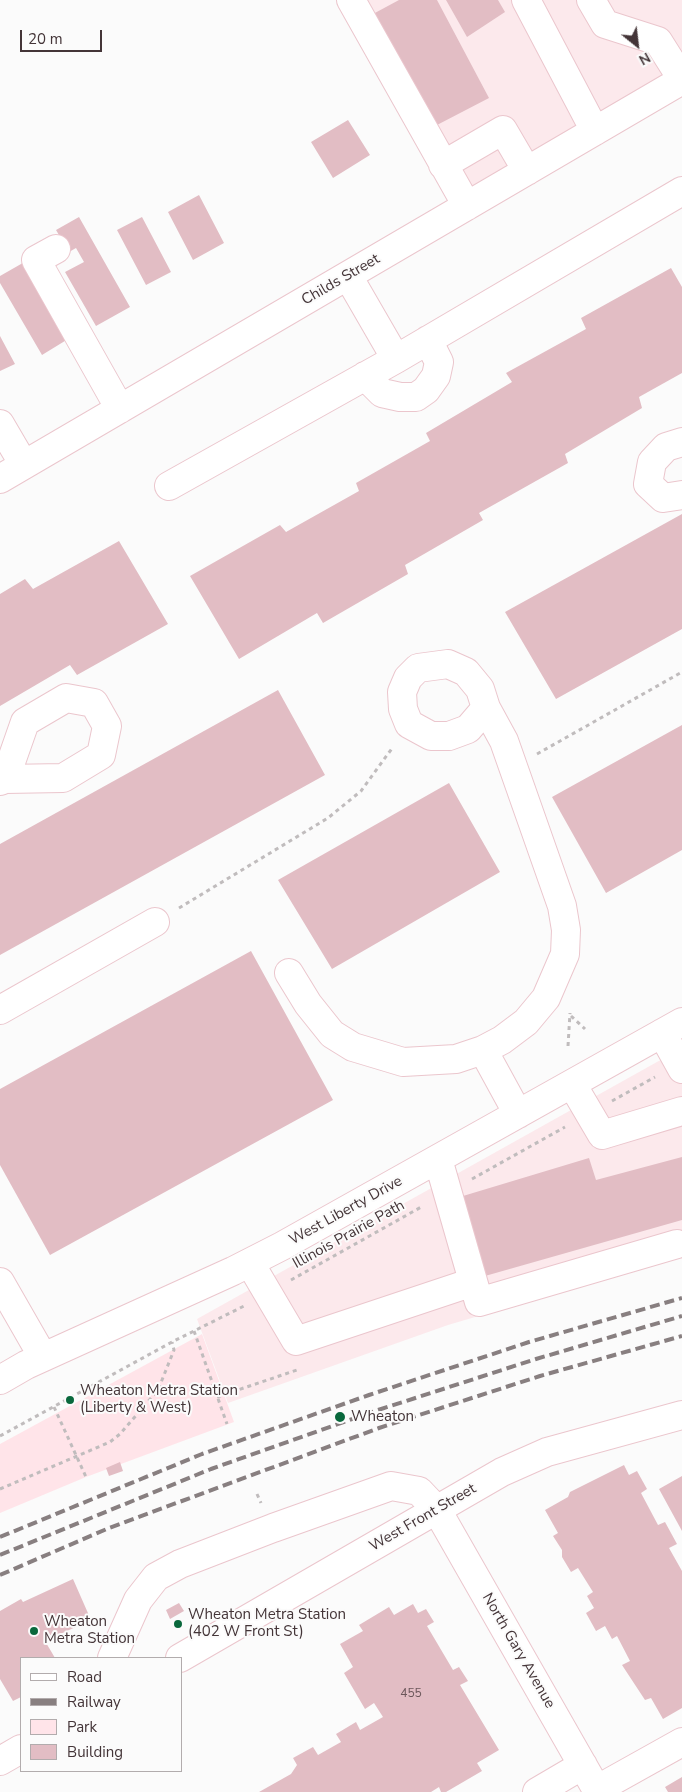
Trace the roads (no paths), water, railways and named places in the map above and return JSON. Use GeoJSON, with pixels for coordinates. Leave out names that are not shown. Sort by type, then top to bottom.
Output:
{"type":"FeatureCollection","features":[{"type":"Feature","properties":{"kind":"street"},"geometry":{"type":"LineString","coordinates":[[351,0],[467,206]]}},
{"type":"Feature","properties":{"kind":"street"},"geometry":{"type":"LineString","coordinates":[[526,0],[595,131]]}},
{"type":"Feature","properties":{"kind":"street"},"geometry":{"type":"LineString","coordinates":[[591,0],[604,24],[658,41],[682,79]]}},
{"type":"Feature","properties":{"kind":"street","name":"Childs Street"},"geometry":{"type":"LineString","coordinates":[[0,479],[682,79]]}},
{"type":"Feature","properties":{"kind":"street"},"geometry":{"type":"LineString","coordinates":[[443,165],[503,130],[527,171]]}},
{"type":"Feature","properties":{"kind":"street"},"geometry":{"type":"LineString","coordinates":[[169,486],[396,359],[682,191]]}},
{"type":"Feature","properties":{"kind":"street"},"geometry":{"type":"LineString","coordinates":[[56,249],[36,260],[120,409]]}},
{"type":"Feature","properties":{"kind":"street"},"geometry":{"type":"LineString","coordinates":[[348,276],[396,359]]}},
{"type":"Feature","properties":{"kind":"street"},"geometry":{"type":"LineString","coordinates":[[366,376],[382,393],[400,397],[416,397],[426,390],[436,376],[438,362],[428,340]]}},
{"type":"Feature","properties":{"kind":"street"},"geometry":{"type":"LineString","coordinates":[[0,424],[24,465]]}},
{"type":"Feature","properties":{"kind":"street"},"geometry":{"type":"LineString","coordinates":[[682,442],[666,447],[652,462],[648,484],[663,498],[682,495]]}},
{"type":"Feature","properties":{"kind":"street"},"geometry":{"type":"LineString","coordinates":[[289,973],[318,1018],[332,1034],[353,1047],[403,1062],[456,1059],[483,1050],[502,1040],[526,1022],[546,998],[565,954],[566,930],[562,906],[504,741],[486,708]]}},
{"type":"Feature","properties":{"kind":"street"},"geometry":{"type":"LineString","coordinates":[[0,1010],[155,922]]}},
{"type":"Feature","properties":{"kind":"street"},"geometry":{"type":"LineString","coordinates":[[671,1072],[672,1028]]}},
{"type":"Feature","properties":{"kind":"street","name":"West Liberty Drive"},"geometry":{"type":"LineString","coordinates":[[0,1380],[43,1357],[250,1263],[672,1028]]}},
{"type":"Feature","properties":{"kind":"street"},"geometry":{"type":"LineString","coordinates":[[483,1050],[518,1114]]}},
{"type":"Feature","properties":{"kind":"street"},"geometry":{"type":"LineString","coordinates":[[572,1084],[602,1134],[682,1111]]}},
{"type":"Feature","properties":{"kind":"street"},"geometry":{"type":"LineString","coordinates":[[438,1159],[479,1302],[677,1244]]}},
{"type":"Feature","properties":{"kind":"street"},"geometry":{"type":"LineString","coordinates":[[250,1263],[296,1341],[473,1282]]}},
{"type":"Feature","properties":{"kind":"street"},"geometry":{"type":"LineString","coordinates":[[0,1282],[43,1357]]}},
{"type":"Feature","properties":{"kind":"street","name":"West Front Street"},"geometry":{"type":"LineString","coordinates":[[182,1657],[502,1472],[547,1452],[682,1415]]}},
{"type":"Feature","properties":{"kind":"street","name":"North Gary Avenue"},"geometry":{"type":"LineString","coordinates":[[112,1657],[138,1600],[156,1577],[180,1564],[391,1486],[419,1490],[437,1510],[597,1791]]}},
{"type":"Feature","properties":{"kind":"street"},"geometry":{"type":"LineString","coordinates":[[597,1791],[682,1742]]}},
{"type":"Feature","properties":{"kind":"street"},"geometry":{"type":"LineString","coordinates":[[0,1762],[20,1750]]}},
{"type":"Feature","properties":{"kind":"street"},"geometry":{"type":"LineString","coordinates":[[537,1792],[583,1765]]}},
{"type":"Feature","properties":{"kind":"railway"},"geometry":{"type":"LineString","coordinates":[[0,1537],[202,1454],[369,1395],[529,1342],[682,1298]]}},
{"type":"Feature","properties":{"kind":"railway"},"geometry":{"type":"LineString","coordinates":[[0,1555],[211,1469],[375,1411],[536,1359],[682,1316]]}},
{"type":"Feature","properties":{"kind":"railway"},"geometry":{"type":"LineString","coordinates":[[0,1575],[109,1528],[379,1428],[540,1376],[682,1336]]}},
{"type":"Feature","properties":{"kind":"place","name":"Wheaton Metra Station (Liberty & West)"},"geometry":{"type":"Point","coordinates":[70,1400]}},
{"type":"Feature","properties":{"kind":"place","name":"Wheaton"},"geometry":{"type":"Point","coordinates":[340,1417]}},
{"type":"Feature","properties":{"kind":"place","name":"Wheaton Metra Station (402 W Front St)"},"geometry":{"type":"Point","coordinates":[178,1624]}},
{"type":"Feature","properties":{"kind":"place","name":"Wheaton Metra Station"},"geometry":{"type":"Point","coordinates":[34,1631]}}]}
